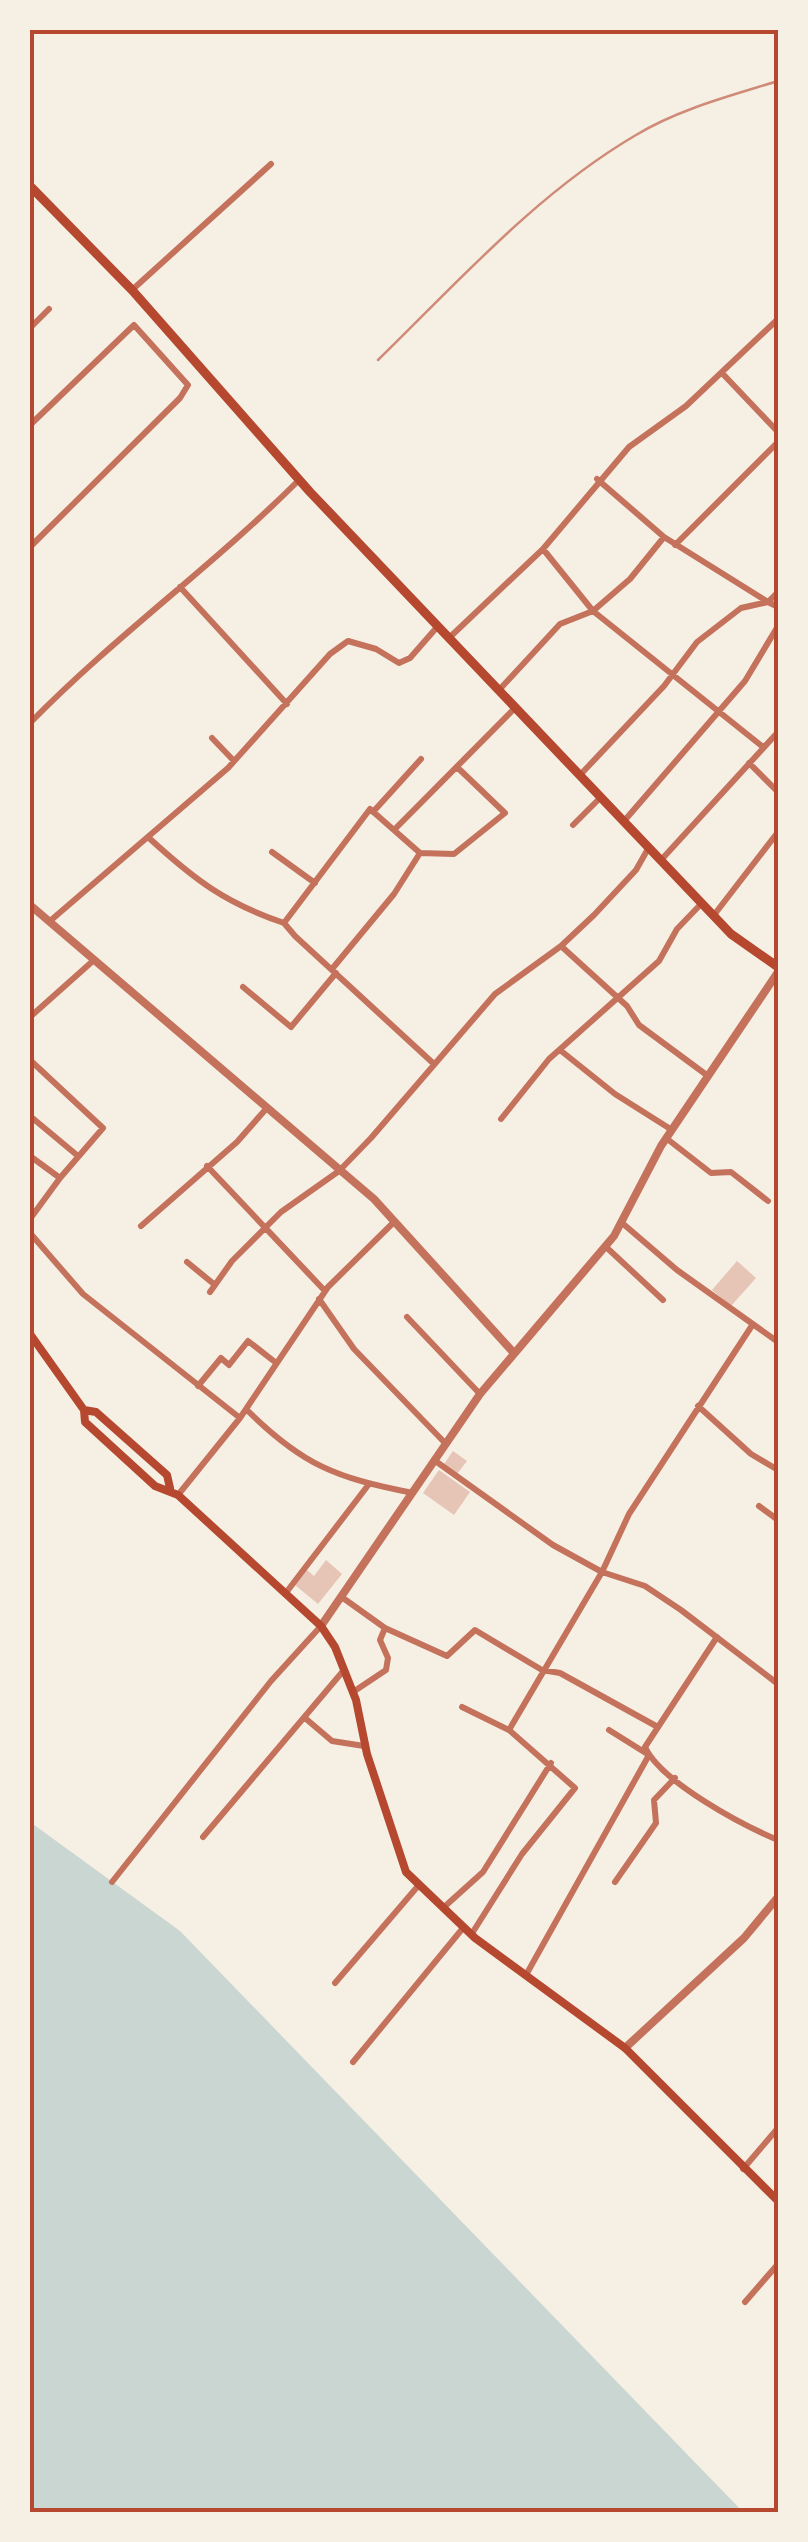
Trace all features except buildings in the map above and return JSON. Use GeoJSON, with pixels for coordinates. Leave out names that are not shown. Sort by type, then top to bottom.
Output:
{"type":"FeatureCollection","features":[{"type":"Feature","properties":{"kind":"main road"},"geometry":{"type":"LineString","coordinates":[[30,186],[132,290],[300,479],[731,934],[778,970]]}},
{"type":"Feature","properties":{"kind":"main road"},"geometry":{"type":"LineString","coordinates":[[30,1334],[84,1410],[84,1422],[155,1486],[170,1488],[322,1626],[353,1692],[364,1746],[406,1872],[418,1886],[463,1928],[625,2048],[778,2201]]}},
{"type":"Feature","properties":{"kind":"main road"},"geometry":{"type":"LineString","coordinates":[[84,1410],[96,1412],[167,1476],[170,1488]]}},
{"type":"Feature","properties":{"kind":"street"},"geometry":{"type":"LineString","coordinates":[[132,290],[187,235],[271,164]]}},
{"type":"Feature","properties":{"kind":"street"},"geometry":{"type":"LineString","coordinates":[[30,328],[49,309]]}},
{"type":"Feature","properties":{"kind":"street"},"geometry":{"type":"LineString","coordinates":[[450,637],[543,548],[597,479],[628,447],[686,406],[778,319]]}},
{"type":"Feature","properties":{"kind":"street"},"geometry":{"type":"LineString","coordinates":[[30,425],[134,325],[188,386],[30,547]]}},
{"type":"Feature","properties":{"kind":"street"},"geometry":{"type":"LineString","coordinates":[[722,373],[778,432]]}},
{"type":"Feature","properties":{"kind":"street"},"geometry":{"type":"LineString","coordinates":[[675,544],[778,442]]}},
{"type":"Feature","properties":{"kind":"street"},"geometry":{"type":"LineString","coordinates":[[30,723],[96,656],[136,628],[227,551],[300,479]]}},
{"type":"Feature","properties":{"kind":"street"},"geometry":{"type":"LineString","coordinates":[[597,479],[675,544],[738,579],[778,607]]}},
{"type":"Feature","properties":{"kind":"street"},"geometry":{"type":"LineString","coordinates":[[500,689],[560,624],[593,611],[630,579],[664,536]]}},
{"type":"Feature","properties":{"kind":"street"},"geometry":{"type":"LineString","coordinates":[[543,548],[593,611],[763,747]]}},
{"type":"Feature","properties":{"kind":"street"},"geometry":{"type":"LineString","coordinates":[[180,587],[287,704]]}},
{"type":"Feature","properties":{"kind":"street"},"geometry":{"type":"LineString","coordinates":[[581,774],[672,676],[697,642],[742,608],[768,602],[778,592]]}},
{"type":"Feature","properties":{"kind":"street"},"geometry":{"type":"LineString","coordinates":[[50,921],[234,761],[330,654],[348,641],[376,649],[398,663],[410,658],[438,625]]}},
{"type":"Feature","properties":{"kind":"street"},"geometry":{"type":"LineString","coordinates":[[625,820],[745,681],[778,626]]}},
{"type":"Feature","properties":{"kind":"street"},"geometry":{"type":"LineString","coordinates":[[394,830],[516,706]]}},
{"type":"Feature","properties":{"kind":"street"},"geometry":{"type":"LineString","coordinates":[[662,859],[778,732]]}},
{"type":"Feature","properties":{"kind":"street"},"geometry":{"type":"LineString","coordinates":[[212,738],[234,761]]}},
{"type":"Feature","properties":{"kind":"street"},"geometry":{"type":"LineString","coordinates":[[373,812],[421,759]]}},
{"type":"Feature","properties":{"kind":"street"},"geometry":{"type":"LineString","coordinates":[[749,763],[778,792]]}},
{"type":"Feature","properties":{"kind":"street"},"geometry":{"type":"LineString","coordinates":[[284,924],[370,809],[420,852],[454,854],[505,813],[458,768]]}},
{"type":"Feature","properties":{"kind":"street"},"geometry":{"type":"LineString","coordinates":[[573,826],[602,796]]}},
{"type":"Feature","properties":{"kind":"street"},"geometry":{"type":"LineString","coordinates":[[714,915],[778,832]]}},
{"type":"Feature","properties":{"kind":"street"},"geometry":{"type":"LineString","coordinates":[[149,838],[201,886],[241,908],[284,924],[434,1064]]}},
{"type":"Feature","properties":{"kind":"street"},"geometry":{"type":"LineString","coordinates":[[187,1262],[212,1288],[300,1195],[339,1171],[494,994],[562,946],[636,870],[650,846]]}},
{"type":"Feature","properties":{"kind":"street"},"geometry":{"type":"LineString","coordinates":[[272,852],[315,883]]}},
{"type":"Feature","properties":{"kind":"street"},"geometry":{"type":"LineString","coordinates":[[244,987],[291,1027],[394,894],[420,852]]}},
{"type":"Feature","properties":{"kind":"street"},"geometry":{"type":"LineString","coordinates":[[501,1119],[560,1050],[659,962],[677,929],[702,903]]}},
{"type":"Feature","properties":{"kind":"street"},"geometry":{"type":"LineString","coordinates":[[30,905],[339,1171],[394,1222],[513,1352]]}},
{"type":"Feature","properties":{"kind":"street"},"geometry":{"type":"LineString","coordinates":[[562,946],[618,997],[640,1025],[708,1076]]}},
{"type":"Feature","properties":{"kind":"street"},"geometry":{"type":"LineString","coordinates":[[30,1017],[94,960]]}},
{"type":"Feature","properties":{"kind":"street"},"geometry":{"type":"LineString","coordinates":[[112,1882],[272,1682],[322,1626],[480,1394],[605,1246],[669,1134],[778,970]]}},
{"type":"Feature","properties":{"kind":"street"},"geometry":{"type":"LineString","coordinates":[[560,1050],[669,1134],[711,1174],[731,1172],[768,1201]]}},
{"type":"Feature","properties":{"kind":"street"},"geometry":{"type":"LineString","coordinates":[[30,1060],[102,1128],[30,1220]]}},
{"type":"Feature","properties":{"kind":"street"},"geometry":{"type":"LineString","coordinates":[[140,1226],[266,1110]]}},
{"type":"Feature","properties":{"kind":"street"},"geometry":{"type":"LineString","coordinates":[[30,1116],[78,1156]]}},
{"type":"Feature","properties":{"kind":"street"},"geometry":{"type":"LineString","coordinates":[[30,1156],[60,1178]]}},
{"type":"Feature","properties":{"kind":"street"},"geometry":{"type":"LineString","coordinates":[[207,1166],[325,1291]]}},
{"type":"Feature","properties":{"kind":"street"},"geometry":{"type":"LineString","coordinates":[[178,1495],[240,1418],[325,1291],[394,1222]]}},
{"type":"Feature","properties":{"kind":"street"},"geometry":{"type":"LineString","coordinates":[[621,1222],[677,1270],[778,1342]]}},
{"type":"Feature","properties":{"kind":"street"},"geometry":{"type":"LineString","coordinates":[[30,1233],[83,1294],[240,1418]]}},
{"type":"Feature","properties":{"kind":"street"},"geometry":{"type":"LineString","coordinates":[[605,1246],[664,1300]]}},
{"type":"Feature","properties":{"kind":"street"},"geometry":{"type":"LineString","coordinates":[[319,1299],[354,1350],[446,1444]]}},
{"type":"Feature","properties":{"kind":"street"},"geometry":{"type":"LineString","coordinates":[[408,1317],[480,1394]]}},
{"type":"Feature","properties":{"kind":"street"},"geometry":{"type":"LineString","coordinates":[[510,1730],[602,1572],[629,1514],[753,1324]]}},
{"type":"Feature","properties":{"kind":"street"},"geometry":{"type":"LineString","coordinates":[[198,1386],[221,1358],[229,1365],[248,1341],[275,1362]]}},
{"type":"Feature","properties":{"kind":"street"},"geometry":{"type":"LineString","coordinates":[[698,1406],[750,1454],[778,1470]]}},
{"type":"Feature","properties":{"kind":"street"},"geometry":{"type":"LineString","coordinates":[[246,1409],[292,1452],[369,1484],[413,1493]]}},
{"type":"Feature","properties":{"kind":"street"},"geometry":{"type":"LineString","coordinates":[[434,1460],[553,1546],[602,1572],[644,1586],[778,1684]]}},
{"type":"Feature","properties":{"kind":"street"},"geometry":{"type":"LineString","coordinates":[[284,1595],[369,1484]]}},
{"type":"Feature","properties":{"kind":"street"},"geometry":{"type":"LineString","coordinates":[[759,1506],[778,1520]]}},
{"type":"Feature","properties":{"kind":"street"},"geometry":{"type":"LineString","coordinates":[[343,1598],[385,1628],[446,1656],[474,1630],[542,1670],[560,1673],[656,1726]]}},
{"type":"Feature","properties":{"kind":"street"},"geometry":{"type":"LineString","coordinates":[[353,1692],[386,1670],[388,1658],[380,1640],[385,1628]]}},
{"type":"Feature","properties":{"kind":"street"},"geometry":{"type":"LineString","coordinates":[[717,1637],[645,1747],[652,1763],[756,1831],[778,1840]]}},
{"type":"Feature","properties":{"kind":"street"},"geometry":{"type":"LineString","coordinates":[[203,1837],[344,1670]]}},
{"type":"Feature","properties":{"kind":"street"},"geometry":{"type":"LineString","coordinates":[[462,1707],[510,1730],[575,1788],[522,1854],[472,1935]]}},
{"type":"Feature","properties":{"kind":"street"},"geometry":{"type":"LineString","coordinates":[[304,1718],[332,1741],[364,1746]]}},
{"type":"Feature","properties":{"kind":"street"},"geometry":{"type":"LineString","coordinates":[[609,1730],[648,1755]]}},
{"type":"Feature","properties":{"kind":"street"},"geometry":{"type":"LineString","coordinates":[[526,1976],[648,1755]]}},
{"type":"Feature","properties":{"kind":"street"},"geometry":{"type":"LineString","coordinates":[[443,1908],[483,1872],[551,1763]]}},
{"type":"Feature","properties":{"kind":"street"},"geometry":{"type":"LineString","coordinates":[[615,1882],[656,1823],[654,1800],[675,1778]]}},
{"type":"Feature","properties":{"kind":"street"},"geometry":{"type":"LineString","coordinates":[[335,1982],[418,1886]]}},
{"type":"Feature","properties":{"kind":"street"},"geometry":{"type":"LineString","coordinates":[[625,2048],[744,1938],[778,1897]]}},
{"type":"Feature","properties":{"kind":"street"},"geometry":{"type":"LineString","coordinates":[[354,2062],[463,1928]]}},
{"type":"Feature","properties":{"kind":"street"},"geometry":{"type":"LineString","coordinates":[[743,2168],[778,2128]]}},
{"type":"Feature","properties":{"kind":"street"},"geometry":{"type":"LineString","coordinates":[[745,2302],[778,2264]]}},
{"type":"Feature","properties":{"kind":"shaded area"},"geometry":{"type":"Polygon","coordinates":[[[30,1822],[180,1931],[743,2512],[30,2512],[30,1822]]]}},
{"type":"Feature","properties":{"kind":"railway"},"geometry":{"type":"LineString","coordinates":[[378,360],[500,240],[600,158],[670,118],[778,81]]}}]}
